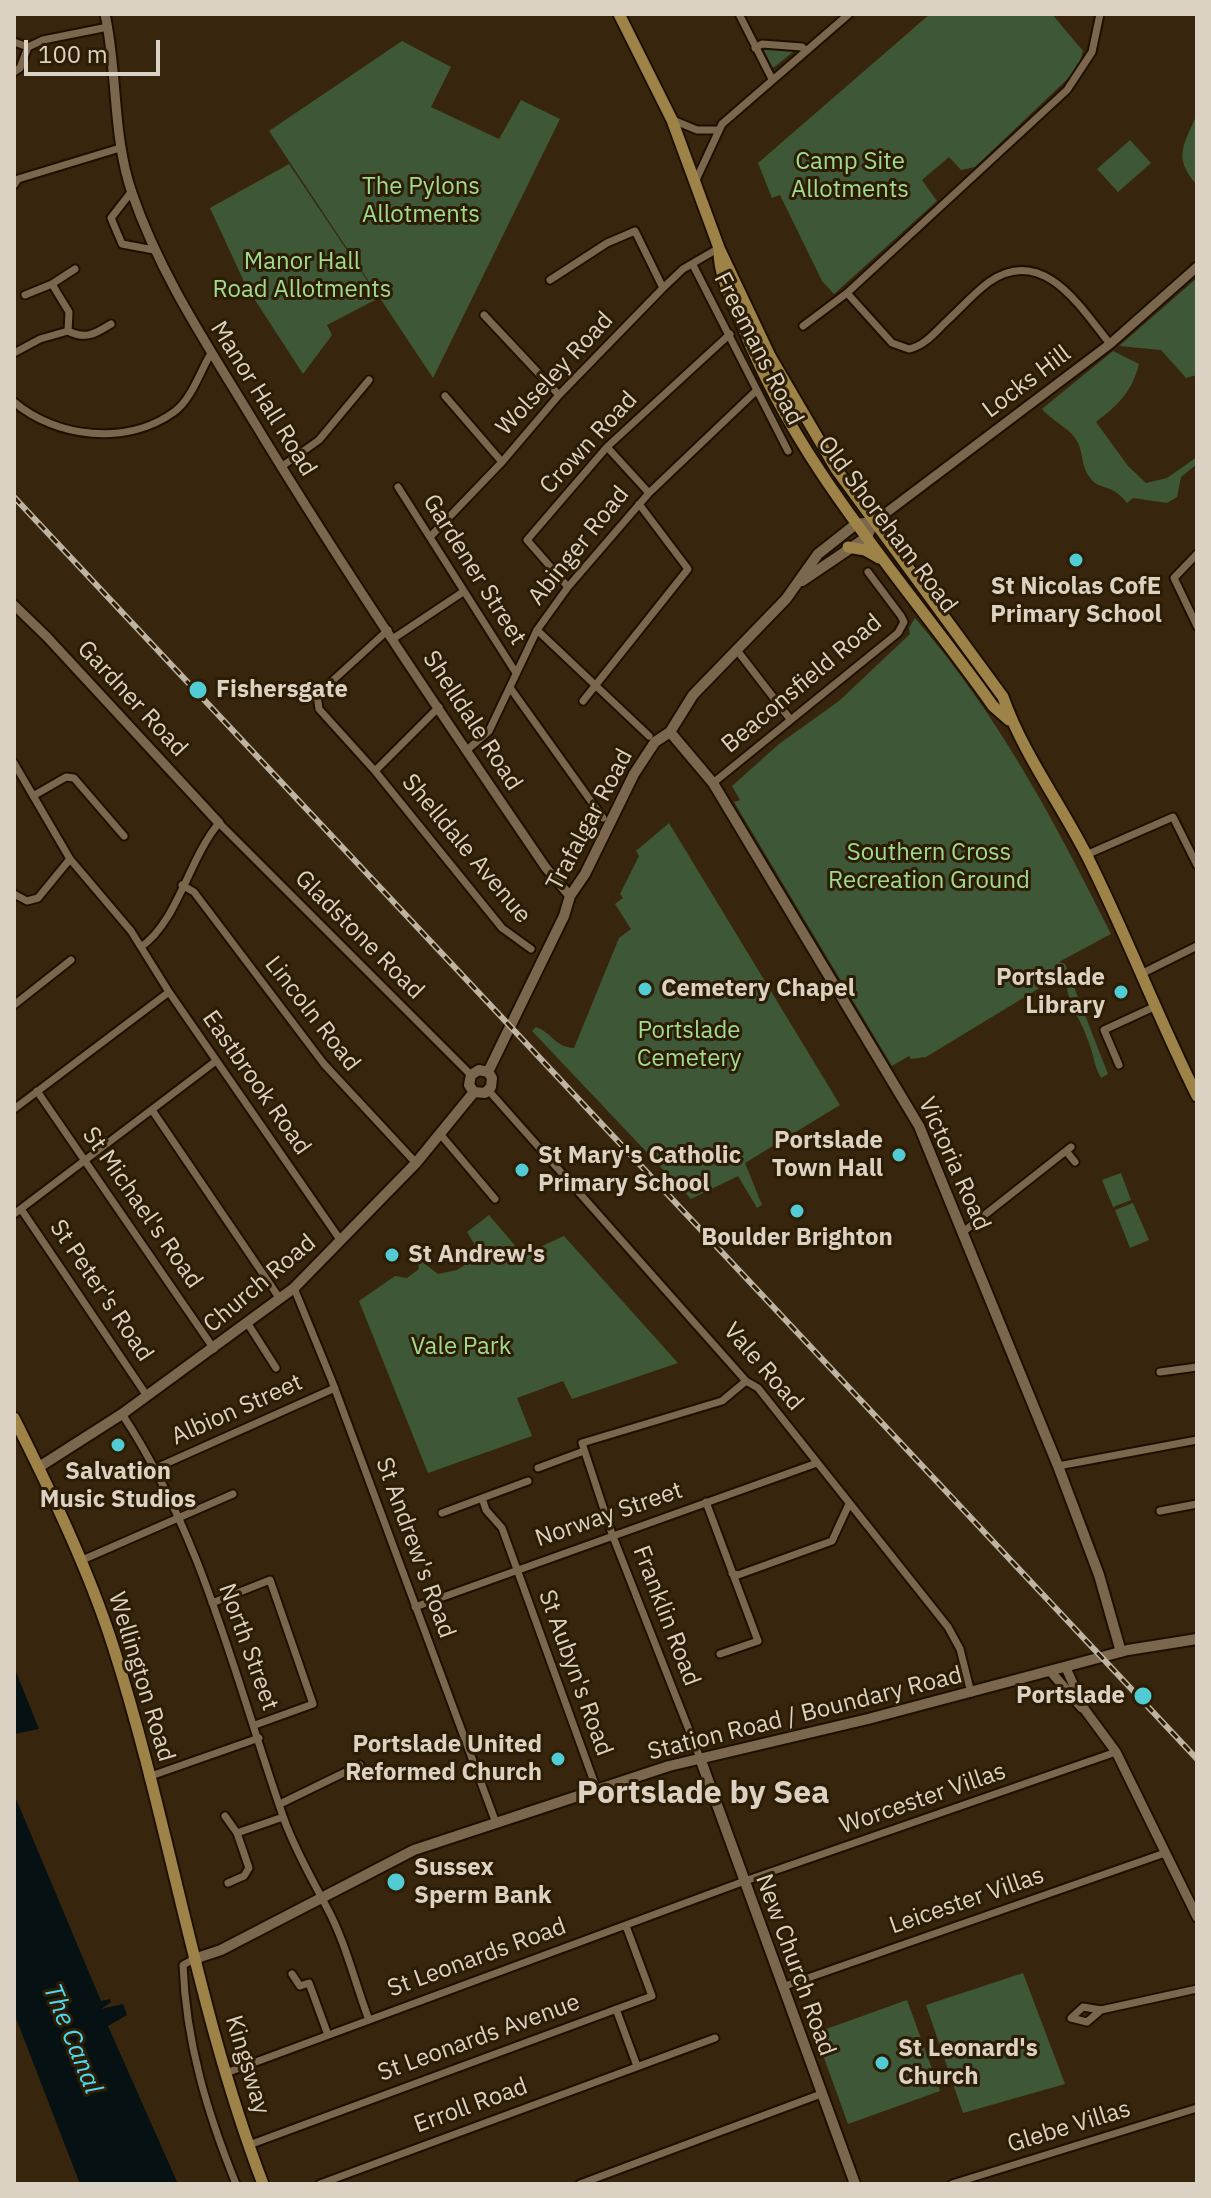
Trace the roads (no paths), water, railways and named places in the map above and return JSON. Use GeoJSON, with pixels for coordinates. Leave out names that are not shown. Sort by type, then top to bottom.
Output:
{"type":"FeatureCollection","features":[{"type":"Feature","properties":{"kind":"main road","name":"Old Shoreham Road"},"geometry":{"type":"LineString","coordinates":[[619,14],[672,120],[719,248],[770,356],[824,451],[1003,697],[1012,724],[1086,855],[1143,973],[1197,1096]]}},
{"type":"Feature","properties":{"kind":"main road","name":"Old Shoreham Road"},"geometry":{"type":"LineString","coordinates":[[719,248],[719,266],[751,348],[800,445],[993,706],[1012,724]]}},
{"type":"Feature","properties":{"kind":"main road"},"geometry":{"type":"LineString","coordinates":[[856,524],[874,522]]}},
{"type":"Feature","properties":{"kind":"main road"},"geometry":{"type":"LineString","coordinates":[[867,537],[874,522]]}},
{"type":"Feature","properties":{"kind":"main road","name":"Trafalgar Road"},"geometry":{"type":"LineString","coordinates":[[802,581],[808,565],[856,524]]}},
{"type":"Feature","properties":{"kind":"main road","name":"Trafalgar Road"},"geometry":{"type":"LineString","coordinates":[[488,1072],[564,916],[570,896],[585,874],[644,756],[659,738],[670,732],[693,695],[802,581],[867,537]]}},
{"type":"Feature","properties":{"kind":"main road"},"geometry":{"type":"LineString","coordinates":[[848,547],[865,550],[886,562]]}},
{"type":"Feature","properties":{"kind":"main road","name":"Victoria Road"},"geometry":{"type":"LineString","coordinates":[[670,732],[713,783],[912,1111],[1058,1466],[1099,1575],[1121,1652]]}},
{"type":"Feature","properties":{"kind":"main road"},"geometry":{"type":"LineString","coordinates":[[479,1070],[488,1072],[493,1082],[489,1091],[481,1094],[474,1092],[469,1085],[471,1075],[479,1070]]}},
{"type":"Feature","properties":{"kind":"main road","name":"Church Road"},"geometry":{"type":"LineString","coordinates":[[39,1467],[122,1414],[294,1288],[416,1163],[474,1092]]}},
{"type":"Feature","properties":{"kind":"main road","name":"Wellington Road"},"geometry":{"type":"LineString","coordinates":[[14,1418],[39,1467],[114,1647],[194,1959]]}},
{"type":"Feature","properties":{"kind":"main road","name":"Station Road / Boundary Road"},"geometry":{"type":"LineString","coordinates":[[194,1959],[221,1950],[414,1850],[597,1790],[700,1758],[971,1693],[1121,1652],[1197,1639]]}},
{"type":"Feature","properties":{"kind":"main road","name":"New Church Road"},"geometry":{"type":"LineString","coordinates":[[700,1758],[742,1882],[855,2184]]}},
{"type":"Feature","properties":{"kind":"main road","name":"Kingsway"},"geometry":{"type":"LineString","coordinates":[[194,1959],[226,2073],[263,2184]]}},
{"type":"Feature","properties":{"kind":"street","name":"Manor Hall Road"},"geometry":{"type":"LineString","coordinates":[[105,14],[120,148],[154,250],[210,355],[345,565]]}},
{"type":"Feature","properties":{"kind":"street"},"geometry":{"type":"LineString","coordinates":[[739,14],[772,79]]}},
{"type":"Feature","properties":{"kind":"street"},"geometry":{"type":"LineString","coordinates":[[696,180],[717,130],[849,14]]}},
{"type":"Feature","properties":{"kind":"street"},"geometry":{"type":"LineString","coordinates":[[803,326],[847,293],[1067,90],[1092,52],[1100,14]]}},
{"type":"Feature","properties":{"kind":"street"},"geometry":{"type":"LineString","coordinates":[[14,72],[20,68],[28,47],[43,40],[108,27]]}},
{"type":"Feature","properties":{"kind":"street"},"geometry":{"type":"LineString","coordinates":[[14,42],[28,47]]}},
{"type":"Feature","properties":{"kind":"street"},"geometry":{"type":"LineString","coordinates":[[755,48],[762,44],[802,47],[806,51]]}},
{"type":"Feature","properties":{"kind":"street"},"geometry":{"type":"LineString","coordinates":[[672,120],[697,130],[717,130]]}},
{"type":"Feature","properties":{"kind":"street"},"geometry":{"type":"LineString","coordinates":[[14,185],[18,179],[120,148]]}},
{"type":"Feature","properties":{"kind":"street"},"geometry":{"type":"LineString","coordinates":[[132,191],[111,218],[122,244],[154,250]]}},
{"type":"Feature","properties":{"kind":"street"},"geometry":{"type":"LineString","coordinates":[[550,280],[607,243],[635,231],[663,288]]}},
{"type":"Feature","properties":{"kind":"street","name":"Wolseley Road"},"geometry":{"type":"LineString","coordinates":[[430,537],[502,462],[559,395],[663,288],[719,248]]}},
{"type":"Feature","properties":{"kind":"street","name":"Freemans Road"},"geometry":{"type":"LineString","coordinates":[[693,265],[788,451]]}},
{"type":"Feature","properties":{"kind":"street","name":"Locks Hill"},"geometry":{"type":"LineString","coordinates":[[874,522],[1110,344],[1197,267]]}},
{"type":"Feature","properties":{"kind":"street"},"geometry":{"type":"LineString","coordinates":[[25,295],[52,284],[75,269]]}},
{"type":"Feature","properties":{"kind":"street"},"geometry":{"type":"LineString","coordinates":[[847,293],[892,343],[911,349],[925,342],[991,281],[1017,272],[1038,273],[1063,286],[1110,344]]}},
{"type":"Feature","properties":{"kind":"street"},"geometry":{"type":"LineString","coordinates":[[52,284],[69,312],[68,331]]}},
{"type":"Feature","properties":{"kind":"street"},"geometry":{"type":"LineString","coordinates":[[484,315],[559,395]]}},
{"type":"Feature","properties":{"kind":"street"},"geometry":{"type":"LineString","coordinates":[[14,353],[40,339],[68,331],[80,337],[93,335],[111,324]]}},
{"type":"Feature","properties":{"kind":"street","name":"Crown Road"},"geometry":{"type":"LineString","coordinates":[[568,587],[527,540],[607,447],[730,334]]}},
{"type":"Feature","properties":{"kind":"street"},"geometry":{"type":"LineString","coordinates":[[14,402],[45,425],[64,432],[113,432],[144,427],[174,412],[184,402],[210,355]]}},
{"type":"Feature","properties":{"kind":"street"},"geometry":{"type":"LineString","coordinates":[[281,467],[319,440],[369,380]]}},
{"type":"Feature","properties":{"kind":"street","name":"Abinger Road"},"geometry":{"type":"LineString","coordinates":[[467,750],[489,731],[537,630],[568,587],[649,493],[756,391]]}},
{"type":"Feature","properties":{"kind":"street"},"geometry":{"type":"LineString","coordinates":[[445,396],[502,462]]}},
{"type":"Feature","properties":{"kind":"street"},"geometry":{"type":"LineString","coordinates":[[607,447],[649,493]]}},
{"type":"Feature","properties":{"kind":"street","name":"Gardener Street"},"geometry":{"type":"LineString","coordinates":[[398,487],[516,673]]}},
{"type":"Feature","properties":{"kind":"street"},"geometry":{"type":"LineString","coordinates":[[583,701],[688,569],[639,504]]}},
{"type":"Feature","properties":{"kind":"street"},"geometry":{"type":"LineString","coordinates":[[1197,554],[1174,578],[1197,626]]}},
{"type":"Feature","properties":{"kind":"street","name":"Shelldale Road"},"geometry":{"type":"LineString","coordinates":[[345,565],[546,868],[570,896]]}},
{"type":"Feature","properties":{"kind":"street","name":"Beaconsfield Road"},"geometry":{"type":"LineString","coordinates":[[713,783],[898,633],[904,622],[868,572]]}},
{"type":"Feature","properties":{"kind":"street"},"geometry":{"type":"LineString","coordinates":[[391,634],[463,592]]}},
{"type":"Feature","properties":{"kind":"street","name":"Gardner Road"},"geometry":{"type":"LineString","coordinates":[[14,605],[219,823]]}},
{"type":"Feature","properties":{"kind":"street"},"geometry":{"type":"LineString","coordinates":[[537,630],[649,736]]}},
{"type":"Feature","properties":{"kind":"street","name":"Shelldale Avenue"},"geometry":{"type":"LineString","coordinates":[[391,634],[317,695],[319,709],[375,771],[502,928],[531,949]]}},
{"type":"Feature","properties":{"kind":"street"},"geometry":{"type":"LineString","coordinates":[[736,649],[790,719]]}},
{"type":"Feature","properties":{"kind":"street"},"geometry":{"type":"LineString","coordinates":[[511,689],[603,818]]}},
{"type":"Feature","properties":{"kind":"street"},"geometry":{"type":"LineString","coordinates":[[375,771],[439,707]]}},
{"type":"Feature","properties":{"kind":"street"},"geometry":{"type":"LineString","coordinates":[[552,747],[560,737]]}},
{"type":"Feature","properties":{"kind":"street","name":"Eastbrook Road"},"geometry":{"type":"LineString","coordinates":[[14,763],[70,859],[141,947],[341,1241]]}},
{"type":"Feature","properties":{"kind":"street"},"geometry":{"type":"LineString","coordinates":[[33,796],[66,777],[74,778],[124,836]]}},
{"type":"Feature","properties":{"kind":"street"},"geometry":{"type":"LineString","coordinates":[[1086,855],[1173,817],[1197,865]]}},
{"type":"Feature","properties":{"kind":"street"},"geometry":{"type":"LineString","coordinates":[[141,947],[162,926],[219,823]]}},
{"type":"Feature","properties":{"kind":"street","name":"Gladstone Road"},"geometry":{"type":"LineString","coordinates":[[219,823],[471,1075]]}},
{"type":"Feature","properties":{"kind":"street"},"geometry":{"type":"LineString","coordinates":[[14,894],[27,901],[38,898],[70,859]]}},
{"type":"Feature","properties":{"kind":"street","name":"Lincoln Road"},"geometry":{"type":"LineString","coordinates":[[182,885],[194,892],[356,1103],[416,1163]]}},
{"type":"Feature","properties":{"kind":"street"},"geometry":{"type":"LineString","coordinates":[[1143,973],[1197,946]]}},
{"type":"Feature","properties":{"kind":"street"},"geometry":{"type":"LineString","coordinates":[[14,1005],[71,960]]}},
{"type":"Feature","properties":{"kind":"street"},"geometry":{"type":"LineString","coordinates":[[14,1109],[169,992]]}},
{"type":"Feature","properties":{"kind":"street"},"geometry":{"type":"LineString","coordinates":[[1119,1065],[1104,1030],[1156,1006]]}},
{"type":"Feature","properties":{"kind":"street"},"geometry":{"type":"LineString","coordinates":[[18,1212],[216,1061]]}},
{"type":"Feature","properties":{"kind":"street","name":"St Michael's Road"},"geometry":{"type":"LineString","coordinates":[[37,1091],[214,1349]]}},
{"type":"Feature","properties":{"kind":"street","name":"Vale Road"},"geometry":{"type":"LineString","coordinates":[[489,1091],[746,1381],[758,1388],[948,1627],[960,1649],[971,1693]]}},
{"type":"Feature","properties":{"kind":"street"},"geometry":{"type":"LineString","coordinates":[[152,1110],[280,1299]]}},
{"type":"Feature","properties":{"kind":"street"},"geometry":{"type":"LineString","coordinates":[[441,1135],[495,1199]]}},
{"type":"Feature","properties":{"kind":"street"},"geometry":{"type":"LineString","coordinates":[[963,1232],[1069,1149],[1075,1162]]}},
{"type":"Feature","properties":{"kind":"street","name":"St Peter's Road"},"geometry":{"type":"LineString","coordinates":[[18,1212],[147,1396]]}},
{"type":"Feature","properties":{"kind":"street","name":"St Andrew's Road"},"geometry":{"type":"LineString","coordinates":[[294,1288],[335,1388],[496,1823]]}},
{"type":"Feature","properties":{"kind":"street"},"geometry":{"type":"LineString","coordinates":[[248,1324],[276,1368]]}},
{"type":"Feature","properties":{"kind":"street"},"geometry":{"type":"LineString","coordinates":[[1160,1372],[1197,1367]]}},
{"type":"Feature","properties":{"kind":"street"},"geometry":{"type":"LineString","coordinates":[[538,1468],[583,1447],[722,1401],[746,1381]]}},
{"type":"Feature","properties":{"kind":"street","name":"Albion Street"},"geometry":{"type":"LineString","coordinates":[[156,1468],[335,1388]]}},
{"type":"Feature","properties":{"kind":"street","name":"North Street"},"geometry":{"type":"LineString","coordinates":[[122,1414],[156,1468],[178,1519],[212,1603],[255,1725],[283,1817],[321,1899],[369,2020]]}},
{"type":"Feature","properties":{"kind":"street"},"geometry":{"type":"LineString","coordinates":[[1058,1466],[1197,1440]]}},
{"type":"Feature","properties":{"kind":"street","name":"Franklin Road"},"geometry":{"type":"LineString","coordinates":[[583,1447],[612,1534],[700,1758]]}},
{"type":"Feature","properties":{"kind":"street","name":"Norway Street"},"geometry":{"type":"LineString","coordinates":[[415,1607],[817,1463]]}},
{"type":"Feature","properties":{"kind":"street"},"geometry":{"type":"LineString","coordinates":[[442,1513],[528,1481]]}},
{"type":"Feature","properties":{"kind":"street"},"geometry":{"type":"LineString","coordinates":[[80,1561],[233,1494]]}},
{"type":"Feature","properties":{"kind":"street","name":"St Aubyn's Road"},"geometry":{"type":"LineString","coordinates":[[482,1498],[486,1510],[502,1528],[597,1790]]}},
{"type":"Feature","properties":{"kind":"street"},"geometry":{"type":"LineString","coordinates":[[706,1502],[758,1641],[720,1654]]}},
{"type":"Feature","properties":{"kind":"street"},"geometry":{"type":"LineString","coordinates":[[732,1573],[736,1575],[832,1541],[849,1504]]}},
{"type":"Feature","properties":{"kind":"street"},"geometry":{"type":"LineString","coordinates":[[1160,1511],[1197,1504]]}},
{"type":"Feature","properties":{"kind":"street"},"geometry":{"type":"LineString","coordinates":[[212,1603],[270,1580],[313,1704],[255,1725]]}},
{"type":"Feature","properties":{"kind":"street"},"geometry":{"type":"LineString","coordinates":[[1066,1668],[1085,1710],[1116,1752],[1197,1917]]}},
{"type":"Feature","properties":{"kind":"street"},"geometry":{"type":"LineString","coordinates":[[1051,1672],[1074,1702],[1085,1710]]}},
{"type":"Feature","properties":{"kind":"street"},"geometry":{"type":"LineString","coordinates":[[148,1777],[259,1738]]}},
{"type":"Feature","properties":{"kind":"street","name":"Worcester Villas"},"geometry":{"type":"LineString","coordinates":[[742,1882],[1116,1752]]}},
{"type":"Feature","properties":{"kind":"street"},"geometry":{"type":"LineString","coordinates":[[280,1804],[360,1765]]}},
{"type":"Feature","properties":{"kind":"street"},"geometry":{"type":"LineString","coordinates":[[225,1816],[237,1833],[249,1868],[244,1876],[228,1883]]}},
{"type":"Feature","properties":{"kind":"street"},"geometry":{"type":"LineString","coordinates":[[237,1833],[283,1817]]}},
{"type":"Feature","properties":{"kind":"street","name":"Leicester Villas"},"geometry":{"type":"LineString","coordinates":[[782,1988],[1165,1853]]}},
{"type":"Feature","properties":{"kind":"street","name":"St Leonards Road"},"geometry":{"type":"LineString","coordinates":[[226,2073],[742,1882]]}},
{"type":"Feature","properties":{"kind":"street","name":"St Leonards Avenue"},"geometry":{"type":"LineString","coordinates":[[249,2145],[652,1996],[626,1926]]}},
{"type":"Feature","properties":{"kind":"street"},"geometry":{"type":"LineString","coordinates":[[194,1959],[183,1965],[185,2008],[207,2111],[236,2184]]}},
{"type":"Feature","properties":{"kind":"street"},"geometry":{"type":"LineString","coordinates":[[292,1974],[300,1986],[309,1983],[328,2035]]}},
{"type":"Feature","properties":{"kind":"street"},"geometry":{"type":"LineString","coordinates":[[1101,2010],[1197,1989]]}},
{"type":"Feature","properties":{"kind":"street"},"geometry":{"type":"LineString","coordinates":[[616,2009],[637,2066]]}},
{"type":"Feature","properties":{"kind":"street","name":"Erroll Road"},"geometry":{"type":"LineString","coordinates":[[320,2184],[715,2038]]}},
{"type":"Feature","properties":{"kind":"street"},"geometry":{"type":"LineString","coordinates":[[580,2184],[821,2094]]}},
{"type":"Feature","properties":{"kind":"street","name":"Glebe Villas"},"geometry":{"type":"LineString","coordinates":[[952,2184],[1197,2108]]}},
{"type":"Feature","properties":{"kind":"water"},"geometry":{"type":"Polygon","coordinates":[[[14,1667],[39,1729],[14,1734],[14,1667]]]}},
{"type":"Feature","properties":{"kind":"water","name":"The Canal"},"geometry":{"type":"Polygon","coordinates":[[[14,1794],[101,2001],[110,1999],[111,2002],[101,2009],[123,2004],[127,2015],[108,2026],[178,2184],[80,2184],[14,2013],[14,1794]]]}},
{"type":"Feature","properties":{"kind":"railway"},"geometry":{"type":"LineString","coordinates":[[14,497],[1197,1759]]}},
{"type":"Feature","properties":{"kind":"place","name":"St Nicolas CofE Primary School"},"geometry":{"type":"Point","coordinates":[1076,560]}},
{"type":"Feature","properties":{"kind":"place","name":"Fishersgate"},"geometry":{"type":"Point","coordinates":[198,690]}},
{"type":"Feature","properties":{"kind":"place","name":"Cemetery Chapel"},"geometry":{"type":"Point","coordinates":[645,989]}},
{"type":"Feature","properties":{"kind":"place","name":"Portslade Library"},"geometry":{"type":"Point","coordinates":[1121,992]}},
{"type":"Feature","properties":{"kind":"place","name":"Portslade Town Hall"},"geometry":{"type":"Point","coordinates":[899,1155]}},
{"type":"Feature","properties":{"kind":"place","name":"St Mary's Catholic Primary School"},"geometry":{"type":"Point","coordinates":[522,1170]}},
{"type":"Feature","properties":{"kind":"place","name":"Boulder Brighton"},"geometry":{"type":"Point","coordinates":[797,1211]}},
{"type":"Feature","properties":{"kind":"place","name":"St Andrew's"},"geometry":{"type":"Point","coordinates":[392,1255]}},
{"type":"Feature","properties":{"kind":"place","name":"Salvation Music Studios"},"geometry":{"type":"Point","coordinates":[118,1445]}},
{"type":"Feature","properties":{"kind":"place","name":"Portslade"},"geometry":{"type":"Point","coordinates":[1143,1696]}},
{"type":"Feature","properties":{"kind":"place","name":"Portslade United Reformed Church"},"geometry":{"type":"Point","coordinates":[558,1759]}},
{"type":"Feature","properties":{"kind":"place","name":"Sussex Sperm Bank"},"geometry":{"type":"Point","coordinates":[396,1882]}},
{"type":"Feature","properties":{"kind":"place","name":"St Leonard's Church"},"geometry":{"type":"Point","coordinates":[882,2063]}},
{"type":"Feature","properties":{"kind":"district","name":"Portslade by Sea"},"geometry":{"type":"Point","coordinates":[703,1794]}},
{"type":"Feature","properties":{"kind":"park label","name":"Camp Site Allotments"},"geometry":{"type":"Point","coordinates":[850,176]}},
{"type":"Feature","properties":{"kind":"park label","name":"The Pylons Allotments"},"geometry":{"type":"Point","coordinates":[421,201]}},
{"type":"Feature","properties":{"kind":"park label","name":"Manor Hall Road Allotments"},"geometry":{"type":"Point","coordinates":[302,276]}},
{"type":"Feature","properties":{"kind":"park label","name":"Southern Cross Recreation Ground"},"geometry":{"type":"Point","coordinates":[929,867]}},
{"type":"Feature","properties":{"kind":"park label","name":"Portslade Cemetery"},"geometry":{"type":"Point","coordinates":[689,1045]}},
{"type":"Feature","properties":{"kind":"park label","name":"Vale Park"},"geometry":{"type":"Point","coordinates":[461,1347]}}]}
